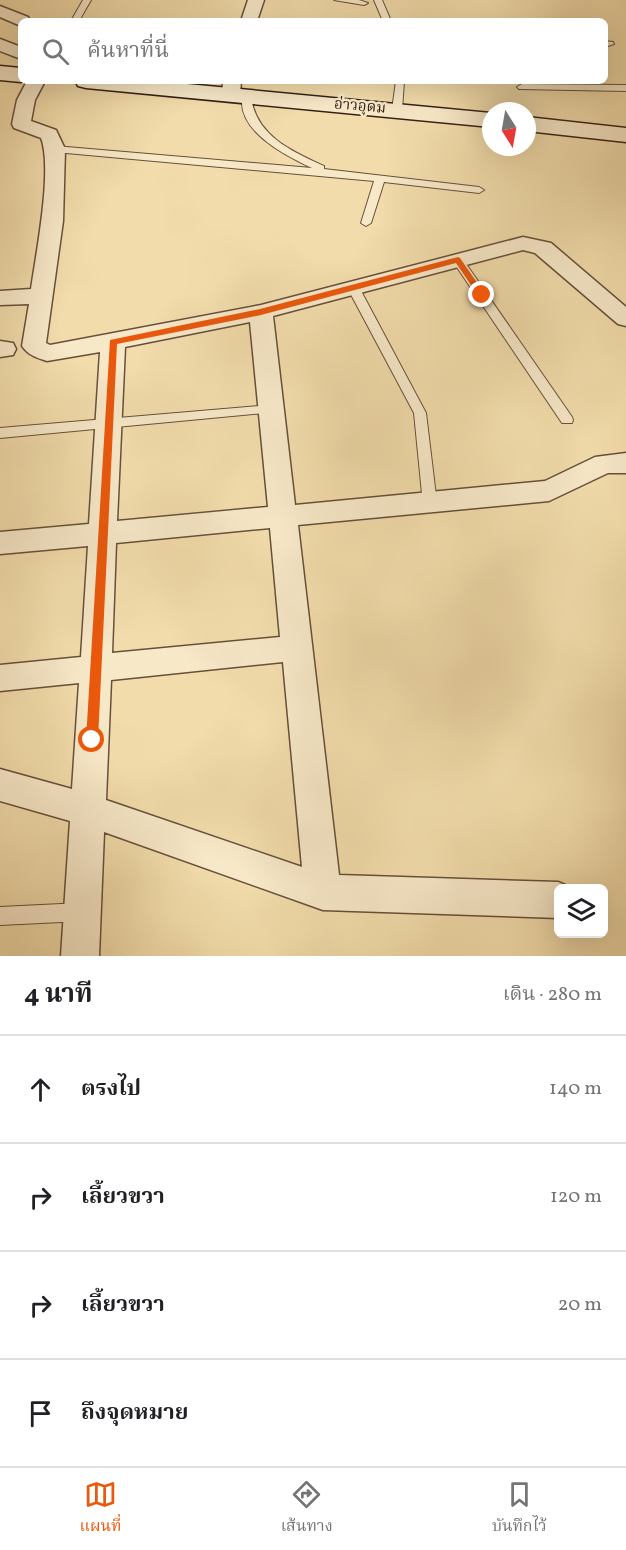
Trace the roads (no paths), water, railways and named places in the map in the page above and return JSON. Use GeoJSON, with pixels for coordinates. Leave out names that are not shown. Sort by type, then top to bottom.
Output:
{"type":"FeatureCollection","features":[{"type":"Feature","properties":{"kind":"street"},"geometry":{"type":"LineString","coordinates":[[250,18],[256,0]]}},
{"type":"Feature","properties":{"kind":"street"},"geometry":{"type":"LineString","coordinates":[[0,11],[18,19]]}},
{"type":"Feature","properties":{"kind":"street"},"geometry":{"type":"LineString","coordinates":[[0,44],[18,53]]}},
{"type":"Feature","properties":{"kind":"street"},"geometry":{"type":"LineString","coordinates":[[0,73],[18,75]]}},
{"type":"Feature","properties":{"kind":"street"},"geometry":{"type":"LineString","coordinates":[[34,84],[11,125],[49,134],[56,149],[52,221],[34,346],[47,353],[261,312],[523,243],[543,248],[626,319]]}},
{"type":"Feature","properties":{"kind":"street","name":"อ่าวอุดม"},"geometry":{"type":"LineString","coordinates":[[136,84],[236,90],[482,119]]}},
{"type":"Feature","properties":{"kind":"street"},"geometry":{"type":"LineString","coordinates":[[536,125],[626,135]]}},
{"type":"Feature","properties":{"kind":"street"},"geometry":{"type":"LineString","coordinates":[[0,298],[41,296]]}},
{"type":"Feature","properties":{"kind":"street"},"geometry":{"type":"LineString","coordinates":[[261,312],[323,892]]}},
{"type":"Feature","properties":{"kind":"street"},"geometry":{"type":"LineString","coordinates":[[80,956],[105,534],[113,342]]}},
{"type":"Feature","properties":{"kind":"street"},"geometry":{"type":"LineString","coordinates":[[0,543],[549,491],[604,464],[626,463]]}},
{"type":"Feature","properties":{"kind":"street"},"geometry":{"type":"LineString","coordinates":[[0,678],[297,648]]}},
{"type":"Feature","properties":{"kind":"street"},"geometry":{"type":"LineString","coordinates":[[0,785],[88,810],[323,892],[554,900]]}},
{"type":"Feature","properties":{"kind":"lane"},"geometry":{"type":"LineString","coordinates":[[77,18],[87,0]]}},
{"type":"Feature","properties":{"kind":"lane"},"geometry":{"type":"LineString","coordinates":[[338,0],[364,3]]}},
{"type":"Feature","properties":{"kind":"lane"},"geometry":{"type":"LineString","coordinates":[[378,0],[386,18]]}},
{"type":"Feature","properties":{"kind":"lane"},"geometry":{"type":"LineString","coordinates":[[396,110],[400,84]]}},
{"type":"Feature","properties":{"kind":"lane"},"geometry":{"type":"LineString","coordinates":[[522,87],[626,88]]}},
{"type":"Feature","properties":{"kind":"lane"},"geometry":{"type":"LineString","coordinates":[[236,90],[248,116],[271,141],[298,158],[333,173]]}},
{"type":"Feature","properties":{"kind":"lane"},"geometry":{"type":"LineString","coordinates":[[56,149],[333,173],[479,190]]}},
{"type":"Feature","properties":{"kind":"lane"},"geometry":{"type":"LineString","coordinates":[[366,223],[380,179]]}},
{"type":"Feature","properties":{"kind":"lane"},"geometry":{"type":"LineString","coordinates":[[458,260],[567,420]]}},
{"type":"Feature","properties":{"kind":"lane"},"geometry":{"type":"LineString","coordinates":[[354,289],[420,412],[430,504]]}},
{"type":"Feature","properties":{"kind":"lane"},"geometry":{"type":"LineString","coordinates":[[0,433],[271,409]]}},
{"type":"Feature","properties":{"kind":"lane"},"geometry":{"type":"LineString","coordinates":[[0,916],[82,912]]}}]}
